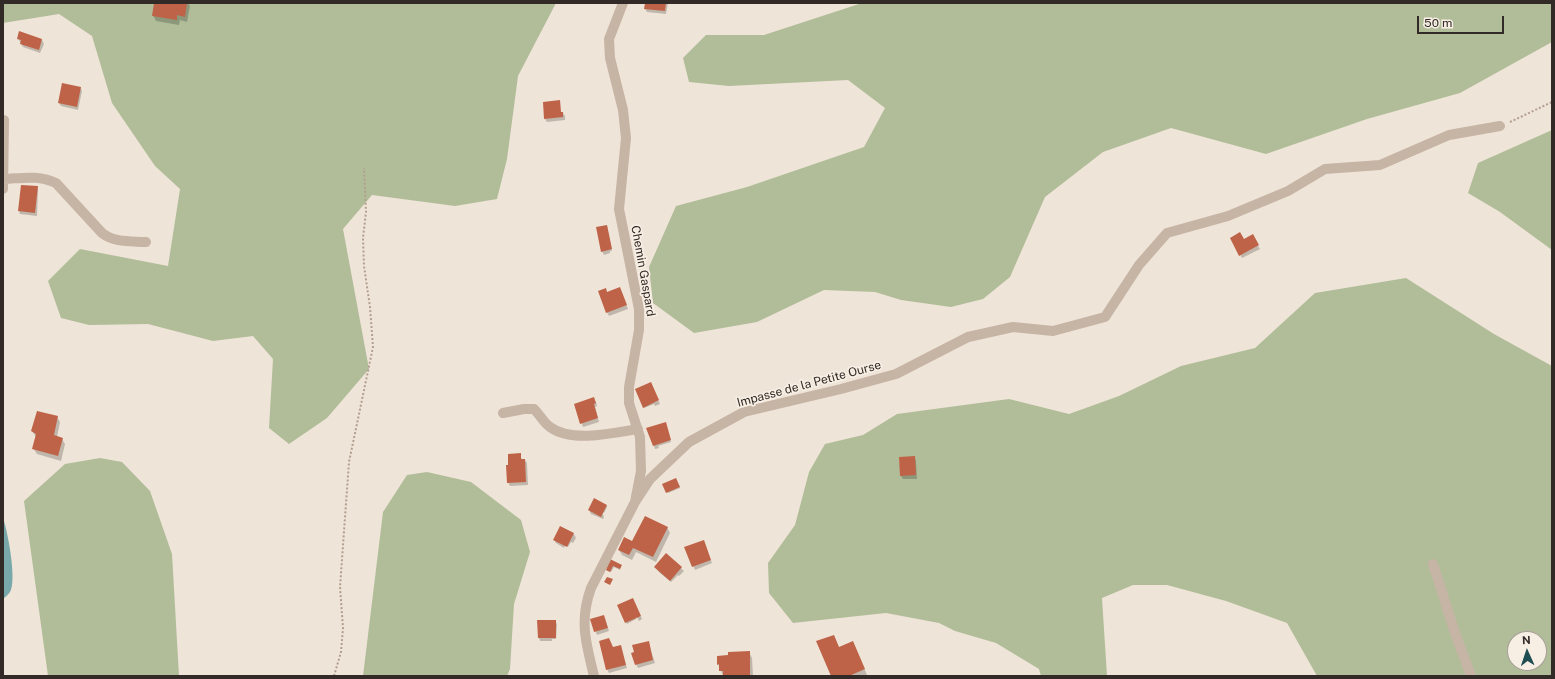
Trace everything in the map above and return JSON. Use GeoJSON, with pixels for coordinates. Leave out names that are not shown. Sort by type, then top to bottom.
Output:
{"type":"FeatureCollection","features":[{"type":"Feature","properties":{"kind":"street","name":"Chemin Gaspard"},"geometry":{"type":"LineString","coordinates":[[594,676],[585,636],[585,610],[587,601],[635,502],[641,471],[640,437],[629,403],[628,387],[639,330],[638,308],[619,209],[626,138],[623,110],[610,58],[609,39],[623,3]]}},
{"type":"Feature","properties":{"kind":"street"},"geometry":{"type":"LineString","coordinates":[[4,120],[4,184],[36,177],[56,183],[108,238],[114,241],[146,242]]}},
{"type":"Feature","properties":{"kind":"street","name":"Impasse de la Petite Ourse"},"geometry":{"type":"LineString","coordinates":[[635,502],[650,479],[689,442],[744,412],[842,389],[896,374],[968,337],[1013,327],[1053,331],[1105,317],[1140,265],[1167,233],[1228,216],[1288,191],[1325,169],[1380,165],[1449,135],[1500,126]]}},
{"type":"Feature","properties":{"kind":"street"},"geometry":{"type":"LineString","coordinates":[[503,413],[524,409],[534,409],[549,427],[568,435],[601,435],[638,429]]}},
{"type":"Feature","properties":{"kind":"street"},"geometry":{"type":"LineString","coordinates":[[1433,564],[1455,633],[1471,676]]}},
{"type":"Feature","properties":{"kind":"path"},"geometry":{"type":"LineString","coordinates":[[1500,126],[1552,102]]}},
{"type":"Feature","properties":{"kind":"path"},"geometry":{"type":"LineString","coordinates":[[334,676],[341,652],[343,628],[340,587],[349,462],[373,347],[370,307],[364,266],[363,238],[366,212],[364,168]]}},
{"type":"Feature","properties":{"kind":"green space"},"geometry":{"type":"Polygon","coordinates":[[[3,3],[556,3],[518,76],[507,159],[497,199],[455,206],[372,195],[343,229],[369,369],[327,418],[289,444],[269,428],[273,359],[253,336],[213,341],[148,324],[89,325],[61,318],[48,281],[80,249],[168,266],[180,189],[155,166],[112,103],[92,36],[59,14],[3,23],[3,3]]]}},
{"type":"Feature","properties":{"kind":"green space"},"geometry":{"type":"Polygon","coordinates":[[[862,3],[1552,3],[1552,42],[1460,93],[1367,119],[1266,154],[1171,128],[1103,152],[1045,197],[1010,277],[983,299],[951,307],[901,300],[875,292],[824,290],[757,322],[694,333],[653,303],[649,267],[676,206],[747,187],[864,147],[885,108],[848,80],[729,86],[689,82],[683,58],[706,35],[764,35],[862,3]]]}},
{"type":"Feature","properties":{"kind":"green space"},"geometry":{"type":"Polygon","coordinates":[[[1552,130],[1552,250],[1500,212],[1468,193],[1478,163],[1552,130]]]}},
{"type":"Feature","properties":{"kind":"green space"},"geometry":{"type":"Polygon","coordinates":[[[1406,278],[1494,334],[1552,366],[1552,676],[1317,676],[1287,623],[1226,601],[1167,585],[1133,585],[1102,598],[1107,676],[1041,676],[1039,669],[996,643],[955,631],[939,623],[886,613],[793,623],[769,593],[768,563],[795,525],[809,472],[825,444],[863,435],[897,414],[1009,399],[1069,414],[1119,396],[1181,366],[1255,348],[1315,293],[1406,278]]]}},
{"type":"Feature","properties":{"kind":"green space"},"geometry":{"type":"Polygon","coordinates":[[[100,458],[122,462],[150,491],[172,554],[179,676],[48,676],[24,501],[65,464],[100,458]]]}},
{"type":"Feature","properties":{"kind":"green space"},"geometry":{"type":"Polygon","coordinates":[[[427,472],[471,482],[521,520],[530,552],[514,604],[510,669],[507,676],[363,676],[383,512],[407,475],[427,472]]]}},
{"type":"Feature","properties":{"kind":"water"},"geometry":{"type":"Polygon","coordinates":[[[3,518],[9,545],[13,578],[10,592],[3,599],[3,518]]]}},
{"type":"Feature","properties":{"kind":"building"},"geometry":{"type":"Polygon","coordinates":[[[154,3],[187,3],[185,17],[177,15],[177,20],[152,16],[154,3]]]}},
{"type":"Feature","properties":{"kind":"building"},"geometry":{"type":"Polygon","coordinates":[[[645,3],[666,3],[665,11],[644,9],[645,3]]]}},
{"type":"Feature","properties":{"kind":"building"},"geometry":{"type":"Polygon","coordinates":[[[19,31],[42,39],[39,50],[20,44],[21,40],[17,39],[19,31]]]}},
{"type":"Feature","properties":{"kind":"building"},"geometry":{"type":"Polygon","coordinates":[[[62,83],[81,87],[77,107],[58,103],[62,83]]]}},
{"type":"Feature","properties":{"kind":"building"},"geometry":{"type":"Polygon","coordinates":[[[560,100],[563,117],[544,119],[543,102],[560,100]]]}},
{"type":"Feature","properties":{"kind":"building"},"geometry":{"type":"Polygon","coordinates":[[[21,185],[38,186],[35,213],[18,211],[21,185]]]}},
{"type":"Feature","properties":{"kind":"building"},"geometry":{"type":"Polygon","coordinates":[[[607,225],[612,249],[601,252],[596,227],[607,225]]]}},
{"type":"Feature","properties":{"kind":"building"},"geometry":{"type":"Polygon","coordinates":[[[1240,232],[1244,239],[1253,234],[1259,245],[1239,256],[1230,238],[1240,232]]]}},
{"type":"Feature","properties":{"kind":"building"},"geometry":{"type":"Polygon","coordinates":[[[620,287],[627,305],[606,313],[598,291],[606,288],[607,292],[620,287]]]}},
{"type":"Feature","properties":{"kind":"building"},"geometry":{"type":"Polygon","coordinates":[[[651,382],[659,400],[643,408],[635,389],[651,382]]]}},
{"type":"Feature","properties":{"kind":"building"},"geometry":{"type":"Polygon","coordinates":[[[594,397],[596,403],[594,404],[598,418],[580,424],[574,404],[594,397]]]}},
{"type":"Feature","properties":{"kind":"building"},"geometry":{"type":"Polygon","coordinates":[[[37,411],[58,416],[54,435],[63,438],[58,456],[32,449],[36,434],[31,431],[37,411]]]}},
{"type":"Feature","properties":{"kind":"building"},"geometry":{"type":"Polygon","coordinates":[[[666,422],[671,440],[653,446],[646,428],[666,422]]]}},
{"type":"Feature","properties":{"kind":"building"},"geometry":{"type":"Polygon","coordinates":[[[521,453],[521,459],[525,459],[526,482],[507,483],[506,465],[508,465],[508,454],[521,453]]]}},
{"type":"Feature","properties":{"kind":"building"},"geometry":{"type":"Polygon","coordinates":[[[915,456],[916,475],[900,476],[899,457],[915,456]]]}},
{"type":"Feature","properties":{"kind":"building"},"geometry":{"type":"Polygon","coordinates":[[[676,478],[680,487],[666,493],[662,484],[676,478]]]}},
{"type":"Feature","properties":{"kind":"building"},"geometry":{"type":"Polygon","coordinates":[[[594,498],[607,505],[601,517],[588,510],[594,498]]]}},
{"type":"Feature","properties":{"kind":"building"},"geometry":{"type":"Polygon","coordinates":[[[645,516],[668,527],[653,557],[633,548],[629,555],[618,550],[624,537],[632,541],[645,516]]]}},
{"type":"Feature","properties":{"kind":"building"},"geometry":{"type":"Polygon","coordinates":[[[560,526],[574,533],[567,547],[553,540],[560,526]]]}},
{"type":"Feature","properties":{"kind":"building"},"geometry":{"type":"Polygon","coordinates":[[[704,540],[711,560],[692,567],[684,547],[704,540]]]}},
{"type":"Feature","properties":{"kind":"building"},"geometry":{"type":"Polygon","coordinates":[[[666,553],[682,567],[670,581],[654,567],[666,553]]]}},
{"type":"Feature","properties":{"kind":"building"},"geometry":{"type":"Polygon","coordinates":[[[610,559],[622,565],[620,569],[613,566],[610,572],[606,570],[610,559]]]}},
{"type":"Feature","properties":{"kind":"building"},"geometry":{"type":"Polygon","coordinates":[[[607,577],[613,579],[610,585],[604,582],[607,577]]]}},
{"type":"Feature","properties":{"kind":"building"},"geometry":{"type":"Polygon","coordinates":[[[633,598],[641,616],[625,623],[617,605],[633,598]]]}},
{"type":"Feature","properties":{"kind":"building"},"geometry":{"type":"Polygon","coordinates":[[[604,615],[608,628],[594,632],[590,619],[604,615]]]}},
{"type":"Feature","properties":{"kind":"building"},"geometry":{"type":"Polygon","coordinates":[[[537,620],[556,620],[556,638],[538,638],[537,620]]]}},
{"type":"Feature","properties":{"kind":"building"},"geometry":{"type":"Polygon","coordinates":[[[834,635],[839,647],[853,641],[865,669],[849,676],[831,676],[816,641],[834,635]]]}},
{"type":"Feature","properties":{"kind":"building"},"geometry":{"type":"Polygon","coordinates":[[[609,638],[613,647],[621,645],[626,665],[606,670],[599,641],[609,638]]]}},
{"type":"Feature","properties":{"kind":"building"},"geometry":{"type":"Polygon","coordinates":[[[649,641],[653,660],[635,665],[631,653],[634,652],[632,645],[649,641]]]}},
{"type":"Feature","properties":{"kind":"building"},"geometry":{"type":"Polygon","coordinates":[[[750,651],[750,676],[723,676],[723,671],[719,671],[717,656],[728,655],[728,652],[750,651]]]}}]}
